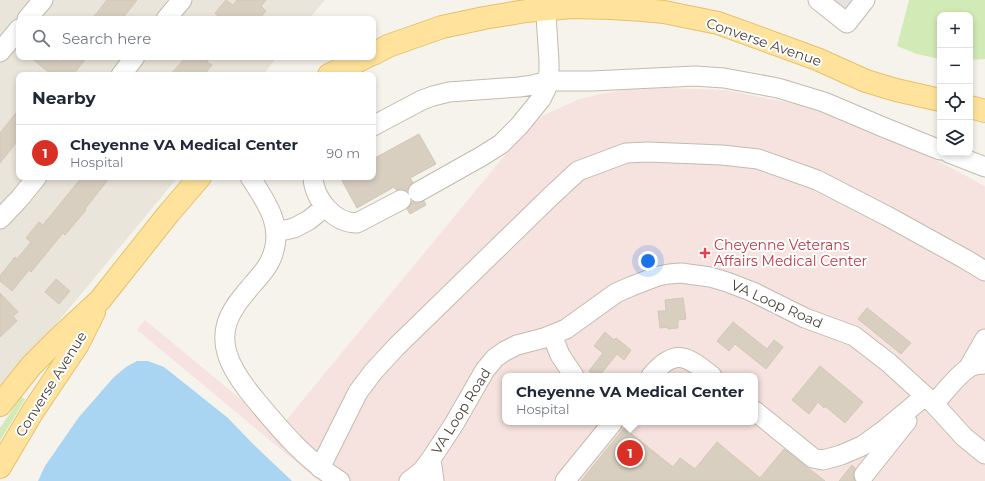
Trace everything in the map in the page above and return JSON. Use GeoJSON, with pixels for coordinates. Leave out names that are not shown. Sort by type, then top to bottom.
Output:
{"type":"FeatureCollection","features":[{"type":"Feature","properties":{"kind":"main road","name":"Converse Avenue"},"geometry":{"type":"LineString","coordinates":[[376,52],[388,46],[442,27],[526,11],[546,4],[572,7],[643,10],[664,12],[718,23],[817,59],[866,81],[896,90],[937,99]]}},
{"type":"Feature","properties":{"kind":"main road"},"geometry":{"type":"LineString","coordinates":[[335,72],[360,60]]}},
{"type":"Feature","properties":{"kind":"main road"},"geometry":{"type":"LineString","coordinates":[[973,108],[985,111]]}},
{"type":"Feature","properties":{"kind":"main road","name":"Converse Avenue"},"geometry":{"type":"LineString","coordinates":[[0,405],[31,366],[100,300],[169,213],[197,180]]}},
{"type":"Feature","properties":{"kind":"main road","name":"Converse Avenue"},"geometry":{"type":"LineString","coordinates":[[0,467],[33,411],[78,344],[100,300]]}},
{"type":"Feature","properties":{"kind":"street"},"geometry":{"type":"LineString","coordinates":[[30,16],[43,0]]}},
{"type":"Feature","properties":{"kind":"street"},"geometry":{"type":"LineString","coordinates":[[169,16],[182,0]]}},
{"type":"Feature","properties":{"kind":"street"},"geometry":{"type":"LineString","coordinates":[[818,0],[847,23],[865,0]]}},
{"type":"Feature","properties":{"kind":"street"},"geometry":{"type":"LineString","coordinates":[[313,180],[314,187],[325,207],[345,221],[349,223],[356,223],[410,196],[501,144],[519,126],[541,99],[546,89],[549,61],[546,4]]}},
{"type":"Feature","properties":{"kind":"street"},"geometry":{"type":"LineString","coordinates":[[0,52],[16,33]]}},
{"type":"Feature","properties":{"kind":"street"},"geometry":{"type":"LineString","coordinates":[[123,72],[133,60]]}},
{"type":"Feature","properties":{"kind":"street"},"geometry":{"type":"LineString","coordinates":[[376,124],[422,100],[448,92],[519,87],[548,81],[592,81],[695,76],[724,78],[778,88],[824,102],[937,149]]}},
{"type":"Feature","properties":{"kind":"street"},"geometry":{"type":"LineString","coordinates":[[320,468],[358,392],[373,372],[396,347],[578,171],[626,153],[648,152],[722,155],[758,160],[817,180],[965,258],[985,271]]}},
{"type":"Feature","properties":{"kind":"street"},"geometry":{"type":"LineString","coordinates":[[957,156],[985,167]]}},
{"type":"Feature","properties":{"kind":"street"},"geometry":{"type":"LineString","coordinates":[[0,219],[35,180]]}},
{"type":"Feature","properties":{"kind":"street"},"geometry":{"type":"LineString","coordinates":[[252,180],[270,208],[274,220],[276,242],[270,262],[235,305],[227,322],[225,332],[227,354],[240,380],[290,441],[320,468],[340,481]]}},
{"type":"Feature","properties":{"kind":"street"},"geometry":{"type":"LineString","coordinates":[[276,232],[294,228],[309,220],[325,207]]}},
{"type":"Feature","properties":{"kind":"street","name":"VA Loop Road"},"geometry":{"type":"LineString","coordinates":[[409,481],[422,471],[431,459],[454,424],[484,370],[495,358],[517,345],[552,335],[566,329],[616,293],[642,281],[658,276],[682,273],[710,276],[727,282],[753,292],[805,318],[854,336],[889,363],[930,400],[964,437],[985,454]]}},
{"type":"Feature","properties":{"kind":"street"},"geometry":{"type":"LineString","coordinates":[[552,335],[560,355],[572,373]]}},
{"type":"Feature","properties":{"kind":"street"},"geometry":{"type":"LineString","coordinates":[[864,475],[893,439],[930,400],[961,374],[977,366],[985,338]]}},
{"type":"Feature","properties":{"kind":"street"},"geometry":{"type":"LineString","coordinates":[[654,373],[668,360],[683,357],[691,360],[708,373]]}},
{"type":"Feature","properties":{"kind":"street"},"geometry":{"type":"LineString","coordinates":[[758,413],[813,458],[823,460],[841,455],[862,446],[930,400]]}},
{"type":"Feature","properties":{"kind":"street"},"geometry":{"type":"LineString","coordinates":[[565,481],[611,425]]}},
{"type":"Feature","properties":{"kind":"street","name":"VA Loop Road"},"geometry":{"type":"LineString","coordinates":[[431,459],[434,481]]}},
{"type":"Feature","properties":{"kind":"shaded area"},"geometry":{"type":"Polygon","coordinates":[[[0,0],[325,0],[312,16],[16,16],[16,60],[275,60],[265,72],[16,72],[16,180],[176,180],[0,392],[0,0]]]}},
{"type":"Feature","properties":{"kind":"shaded area"},"geometry":{"type":"Polygon","coordinates":[[[832,0],[876,0],[858,21],[832,0]]]}},
{"type":"Feature","properties":{"kind":"shaded area","name":"Cheyenne Veterans Affairs Medical Center"},"geometry":{"type":"Polygon","coordinates":[[[635,87],[726,90],[810,107],[915,149],[985,186],[985,481],[319,481],[137,330],[145,320],[278,430],[534,120],[579,99],[635,87]]]}},
{"type":"Feature","properties":{"kind":"green space"},"geometry":{"type":"Polygon","coordinates":[[[909,0],[985,0],[985,59],[973,60],[973,12],[937,12],[937,58],[917,54],[897,46],[909,0]]]}},
{"type":"Feature","properties":{"kind":"green space"},"geometry":{"type":"Polygon","coordinates":[[[21,397],[25,399],[0,441],[0,428],[21,397]]]}},
{"type":"Feature","properties":{"kind":"water"},"geometry":{"type":"Polygon","coordinates":[[[137,361],[148,361],[164,367],[228,418],[292,481],[38,481],[45,466],[79,417],[114,377],[126,367],[137,361]]]}},
{"type":"Feature","properties":{"kind":"building"},"geometry":{"type":"Polygon","coordinates":[[[107,0],[137,0],[124,16],[94,16],[107,0]]]}},
{"type":"Feature","properties":{"kind":"building"},"geometry":{"type":"Polygon","coordinates":[[[226,0],[233,5],[237,0],[266,0],[261,6],[266,11],[262,16],[218,16],[215,13],[226,0]]]}},
{"type":"Feature","properties":{"kind":"building"},"geometry":{"type":"Polygon","coordinates":[[[34,60],[58,60],[60,62],[62,60],[85,60],[75,72],[48,72],[34,60]]]}},
{"type":"Feature","properties":{"kind":"building"},"geometry":{"type":"Polygon","coordinates":[[[183,60],[208,60],[207,62],[212,65],[206,72],[173,72],[183,60]]]}},
{"type":"Feature","properties":{"kind":"building"},"geometry":{"type":"Polygon","coordinates":[[[16,113],[16,143],[0,163],[0,133],[16,113]]]}},
{"type":"Feature","properties":{"kind":"building"},"geometry":{"type":"Polygon","coordinates":[[[419,134],[436,164],[410,178],[413,182],[407,191],[402,189],[396,190],[394,187],[357,208],[342,180],[376,180],[376,157],[419,134]]]}},
{"type":"Feature","properties":{"kind":"building"},"geometry":{"type":"Polygon","coordinates":[[[80,180],[108,180],[85,209],[86,210],[65,235],[63,233],[31,272],[29,270],[12,291],[0,281],[0,276],[15,257],[17,259],[31,242],[26,238],[39,222],[43,225],[80,180]]]}},
{"type":"Feature","properties":{"kind":"building"},"geometry":{"type":"Polygon","coordinates":[[[412,201],[417,203],[424,201],[426,205],[410,214],[407,209],[412,201]]]}},
{"type":"Feature","properties":{"kind":"building"},"geometry":{"type":"Polygon","coordinates":[[[56,279],[70,291],[59,304],[45,292],[56,279]]]}},
{"type":"Feature","properties":{"kind":"building"},"geometry":{"type":"Polygon","coordinates":[[[0,293],[18,312],[13,316],[17,321],[0,337],[0,293]]]}},
{"type":"Feature","properties":{"kind":"building"},"geometry":{"type":"Polygon","coordinates":[[[683,298],[686,319],[678,320],[678,328],[660,328],[658,311],[666,311],[665,300],[683,298]]]}},
{"type":"Feature","properties":{"kind":"building"},"geometry":{"type":"Polygon","coordinates":[[[867,308],[911,343],[901,354],[858,319],[867,308]]]}},
{"type":"Feature","properties":{"kind":"building"},"geometry":{"type":"Polygon","coordinates":[[[733,322],[767,349],[774,340],[783,347],[766,369],[735,344],[729,351],[717,341],[733,322]]]}},
{"type":"Feature","properties":{"kind":"building"},"geometry":{"type":"Polygon","coordinates":[[[605,332],[614,340],[616,338],[631,350],[624,360],[617,354],[601,373],[591,373],[589,371],[603,353],[594,346],[605,332]]]}},
{"type":"Feature","properties":{"kind":"building"},"geometry":{"type":"Polygon","coordinates":[[[820,366],[863,402],[845,423],[818,402],[809,414],[792,400],[820,366]]]}},
{"type":"Feature","properties":{"kind":"building"},"geometry":{"type":"Polygon","coordinates":[[[624,428],[673,467],[680,458],[695,469],[717,442],[760,478],[784,449],[825,481],[581,481],[624,428]]]}},
{"type":"Feature","properties":{"kind":"building"},"geometry":{"type":"Polygon","coordinates":[[[852,465],[855,468],[853,474],[855,481],[839,481],[852,465]]]}},
{"type":"Feature","properties":{"kind":"place","name":"Cheyenne Veterans Affairs Medical Center"},"geometry":{"type":"Point","coordinates":[705,253]}},
{"type":"Feature","properties":{"kind":"place","name":"Cheyenne VA Medical Center"},"geometry":{"type":"Point","coordinates":[630,453]}}]}
